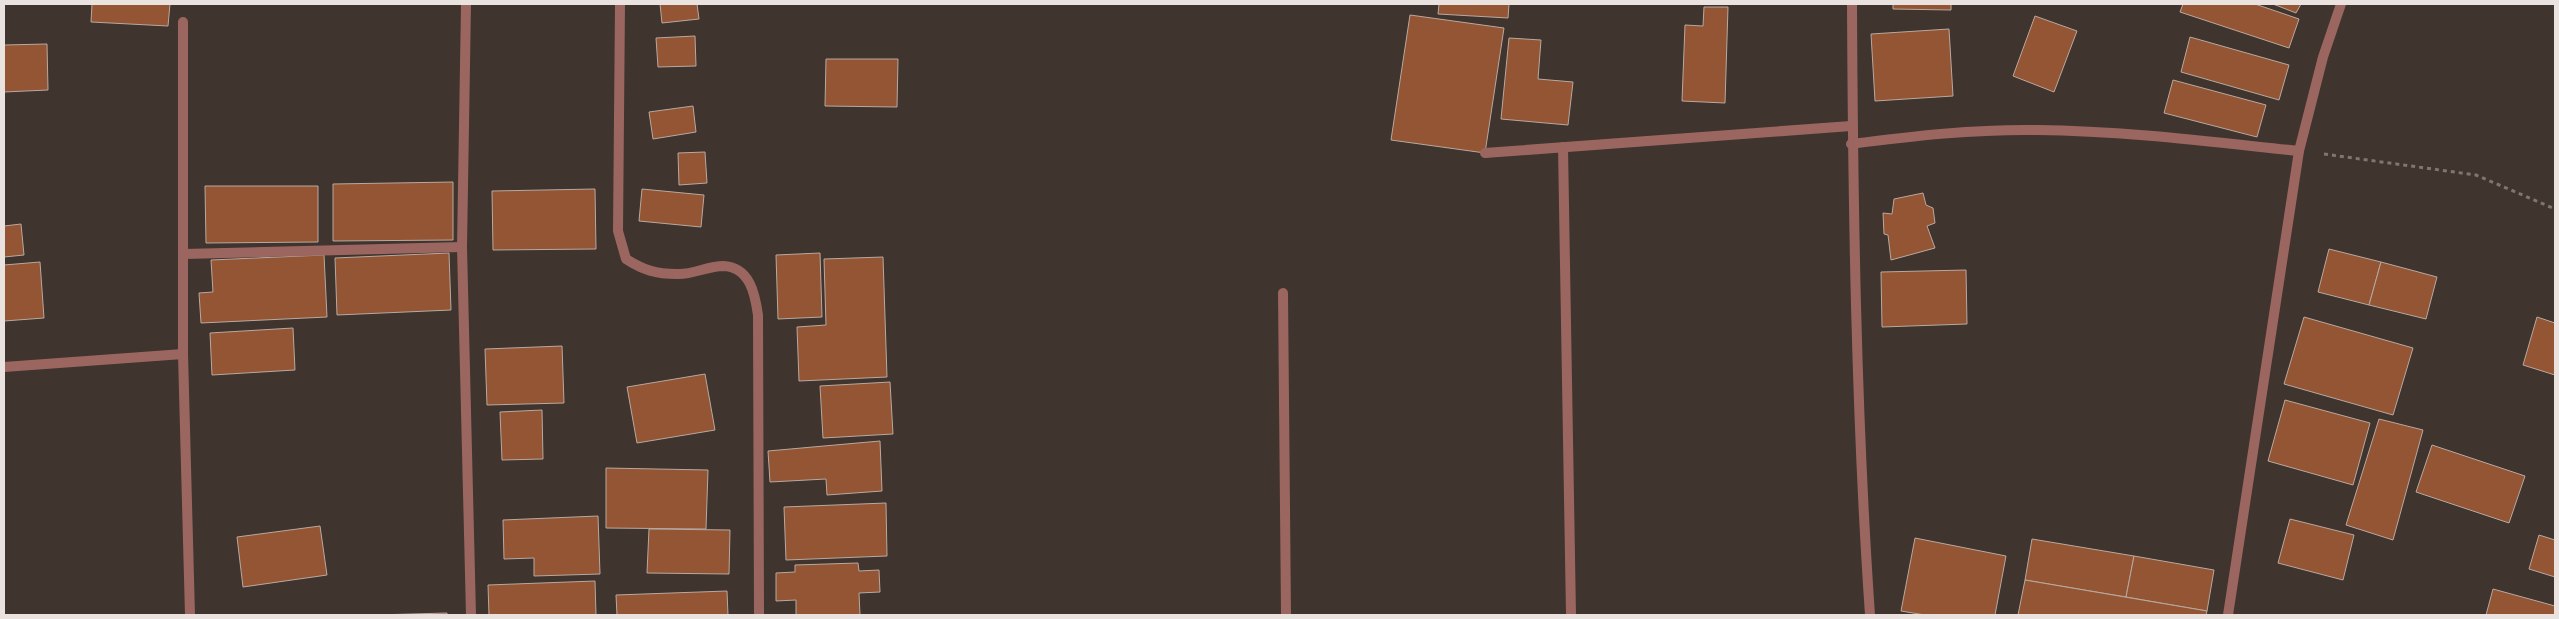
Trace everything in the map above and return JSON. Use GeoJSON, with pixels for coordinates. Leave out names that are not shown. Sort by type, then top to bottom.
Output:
{"type":"FeatureCollection","features":[{"type":"Feature","properties":{"kind":"street"},"geometry":{"type":"LineString","coordinates":[[466,4],[462,247],[471,615]]}},
{"type":"Feature","properties":{"kind":"street"},"geometry":{"type":"LineString","coordinates":[[620,4],[618,231],[626,259],[643,271],[678,275],[724,266],[740,271],[754,289],[758,315],[759,615]]}},
{"type":"Feature","properties":{"kind":"street"},"geometry":{"type":"LineString","coordinates":[[1852,4],[1852,144],[1860,482],[1870,615]]}},
{"type":"Feature","properties":{"kind":"street"},"geometry":{"type":"LineString","coordinates":[[2228,615],[2299,150],[2323,57],[2341,4]]}},
{"type":"Feature","properties":{"kind":"street"},"geometry":{"type":"LineString","coordinates":[[183,22],[183,354],[190,615]]}},
{"type":"Feature","properties":{"kind":"street"},"geometry":{"type":"LineString","coordinates":[[1485,153],[1852,126]]}},
{"type":"Feature","properties":{"kind":"street"},"geometry":{"type":"LineString","coordinates":[[1852,144],[1938,134],[2036,130],[2118,133],[2299,150]]}},
{"type":"Feature","properties":{"kind":"street"},"geometry":{"type":"LineString","coordinates":[[1564,147],[1571,615]]}},
{"type":"Feature","properties":{"kind":"street"},"geometry":{"type":"LineString","coordinates":[[183,254],[462,247]]}},
{"type":"Feature","properties":{"kind":"street"},"geometry":{"type":"LineString","coordinates":[[1283,293],[1286,615]]}},
{"type":"Feature","properties":{"kind":"street"},"geometry":{"type":"LineString","coordinates":[[4,367],[183,354]]}},
{"type":"Feature","properties":{"kind":"path"},"geometry":{"type":"LineString","coordinates":[[2299,150],[2476,175],[2555,209]]}},
{"type":"Feature","properties":{"kind":"building"},"geometry":{"type":"Polygon","coordinates":[[[92,4],[170,4],[168,26],[91,22],[92,4]]]}},
{"type":"Feature","properties":{"kind":"building"},"geometry":{"type":"Polygon","coordinates":[[[660,4],[697,4],[699,19],[662,23],[660,4]]]}},
{"type":"Feature","properties":{"kind":"building"},"geometry":{"type":"Polygon","coordinates":[[[1439,4],[1509,4],[1508,18],[1438,14],[1439,4]]]}},
{"type":"Feature","properties":{"kind":"building"},"geometry":{"type":"Polygon","coordinates":[[[1893,4],[1951,4],[1951,10],[1893,9],[1893,4]]]}},
{"type":"Feature","properties":{"kind":"building"},"geometry":{"type":"Polygon","coordinates":[[[2183,4],[2255,4],[2299,19],[2289,48],[2180,12],[2183,4]]]}},
{"type":"Feature","properties":{"kind":"building"},"geometry":{"type":"Polygon","coordinates":[[[2273,4],[2301,4],[2296,13],[2273,4]]]}},
{"type":"Feature","properties":{"kind":"building"},"geometry":{"type":"Polygon","coordinates":[[[1704,7],[1728,7],[1725,103],[1682,101],[1685,25],[1703,26],[1704,7]]]}},
{"type":"Feature","properties":{"kind":"building"},"geometry":{"type":"Polygon","coordinates":[[[1410,15],[1504,28],[1485,153],[1391,140],[1410,15]]]}},
{"type":"Feature","properties":{"kind":"building"},"geometry":{"type":"Polygon","coordinates":[[[2035,16],[2077,31],[2054,92],[2013,76],[2035,16]]]}},
{"type":"Feature","properties":{"kind":"building"},"geometry":{"type":"Polygon","coordinates":[[[1949,29],[1953,96],[1875,101],[1871,34],[1949,29]]]}},
{"type":"Feature","properties":{"kind":"building"},"geometry":{"type":"Polygon","coordinates":[[[695,36],[696,66],[658,67],[656,38],[695,36]]]}},
{"type":"Feature","properties":{"kind":"building"},"geometry":{"type":"Polygon","coordinates":[[[2190,37],[2289,65],[2279,100],[2181,72],[2190,37]]]}},
{"type":"Feature","properties":{"kind":"building"},"geometry":{"type":"Polygon","coordinates":[[[1509,38],[1541,40],[1538,79],[1573,82],[1568,125],[1501,119],[1509,38]]]}},
{"type":"Feature","properties":{"kind":"building"},"geometry":{"type":"Polygon","coordinates":[[[47,44],[48,90],[4,92],[4,45],[47,44]]]}},
{"type":"Feature","properties":{"kind":"building"},"geometry":{"type":"Polygon","coordinates":[[[826,59],[898,59],[897,107],[825,106],[826,59]]]}},
{"type":"Feature","properties":{"kind":"building"},"geometry":{"type":"Polygon","coordinates":[[[2173,80],[2266,105],[2257,137],[2164,113],[2173,80]]]}},
{"type":"Feature","properties":{"kind":"building"},"geometry":{"type":"Polygon","coordinates":[[[693,106],[696,132],[653,139],[649,112],[693,106]]]}},
{"type":"Feature","properties":{"kind":"building"},"geometry":{"type":"Polygon","coordinates":[[[705,152],[707,183],[679,185],[678,153],[705,152]]]}},
{"type":"Feature","properties":{"kind":"building"},"geometry":{"type":"Polygon","coordinates":[[[453,182],[453,240],[333,241],[333,184],[453,182]]]}},
{"type":"Feature","properties":{"kind":"building"},"geometry":{"type":"Polygon","coordinates":[[[205,186],[318,186],[318,242],[206,243],[205,186]]]}},
{"type":"Feature","properties":{"kind":"building"},"geometry":{"type":"Polygon","coordinates":[[[595,189],[596,249],[493,250],[492,191],[595,189]]]}},
{"type":"Feature","properties":{"kind":"building"},"geometry":{"type":"Polygon","coordinates":[[[642,189],[704,195],[701,227],[639,221],[642,189]]]}},
{"type":"Feature","properties":{"kind":"building"},"geometry":{"type":"Polygon","coordinates":[[[1923,193],[1926,205],[1933,208],[1935,223],[1927,226],[1935,248],[1891,260],[1888,235],[1884,234],[1883,213],[1892,214],[1894,199],[1923,193]]]}},
{"type":"Feature","properties":{"kind":"building"},"geometry":{"type":"Polygon","coordinates":[[[21,224],[24,255],[4,257],[4,226],[21,224]]]}},
{"type":"Feature","properties":{"kind":"building"},"geometry":{"type":"Polygon","coordinates":[[[2329,249],[2381,262],[2369,305],[2318,292],[2329,249]]]}},
{"type":"Feature","properties":{"kind":"building"},"geometry":{"type":"Polygon","coordinates":[[[449,253],[451,310],[337,315],[335,258],[449,253]]]}},
{"type":"Feature","properties":{"kind":"building"},"geometry":{"type":"Polygon","coordinates":[[[820,253],[822,317],[778,319],[776,255],[820,253]]]}},
{"type":"Feature","properties":{"kind":"building"},"geometry":{"type":"Polygon","coordinates":[[[324,255],[327,317],[201,323],[199,293],[213,292],[211,260],[324,255]]]}},
{"type":"Feature","properties":{"kind":"building"},"geometry":{"type":"Polygon","coordinates":[[[883,257],[887,377],[799,381],[797,327],[826,325],[824,259],[883,257]]]}},
{"type":"Feature","properties":{"kind":"building"},"geometry":{"type":"Polygon","coordinates":[[[40,262],[44,318],[4,321],[4,265],[40,262]]]}},
{"type":"Feature","properties":{"kind":"building"},"geometry":{"type":"Polygon","coordinates":[[[2381,262],[2437,277],[2426,319],[2369,305],[2381,262]]]}},
{"type":"Feature","properties":{"kind":"building"},"geometry":{"type":"Polygon","coordinates":[[[1966,270],[1967,324],[1882,327],[1881,272],[1966,270]]]}},
{"type":"Feature","properties":{"kind":"building"},"geometry":{"type":"Polygon","coordinates":[[[2304,317],[2413,348],[2393,415],[2284,384],[2304,317]]]}},
{"type":"Feature","properties":{"kind":"building"},"geometry":{"type":"Polygon","coordinates":[[[2537,317],[2555,323],[2555,375],[2523,365],[2537,317]]]}},
{"type":"Feature","properties":{"kind":"building"},"geometry":{"type":"Polygon","coordinates":[[[293,328],[295,370],[212,375],[210,333],[293,328]]]}},
{"type":"Feature","properties":{"kind":"building"},"geometry":{"type":"Polygon","coordinates":[[[562,346],[564,403],[487,405],[485,349],[562,346]]]}},
{"type":"Feature","properties":{"kind":"building"},"geometry":{"type":"Polygon","coordinates":[[[705,374],[715,430],[637,443],[627,387],[705,374]]]}},
{"type":"Feature","properties":{"kind":"building"},"geometry":{"type":"Polygon","coordinates":[[[890,382],[893,434],[823,438],[820,386],[890,382]]]}},
{"type":"Feature","properties":{"kind":"building"},"geometry":{"type":"Polygon","coordinates":[[[2285,400],[2370,423],[2353,485],[2268,461],[2285,400]]]}},
{"type":"Feature","properties":{"kind":"building"},"geometry":{"type":"Polygon","coordinates":[[[542,410],[543,459],[502,460],[500,412],[542,410]]]}},
{"type":"Feature","properties":{"kind":"building"},"geometry":{"type":"Polygon","coordinates":[[[2379,419],[2423,430],[2393,540],[2346,525],[2379,419]]]}},
{"type":"Feature","properties":{"kind":"building"},"geometry":{"type":"Polygon","coordinates":[[[880,441],[882,491],[827,495],[826,479],[770,482],[768,451],[880,441]]]}},
{"type":"Feature","properties":{"kind":"building"},"geometry":{"type":"Polygon","coordinates":[[[2432,445],[2525,476],[2509,523],[2416,492],[2432,445]]]}},
{"type":"Feature","properties":{"kind":"building"},"geometry":{"type":"Polygon","coordinates":[[[606,468],[708,470],[706,529],[606,528],[606,468]]]}},
{"type":"Feature","properties":{"kind":"building"},"geometry":{"type":"Polygon","coordinates":[[[886,503],[887,556],[786,560],[784,507],[886,503]]]}},
{"type":"Feature","properties":{"kind":"building"},"geometry":{"type":"Polygon","coordinates":[[[598,516],[600,574],[534,576],[534,558],[504,559],[503,520],[598,516]]]}},
{"type":"Feature","properties":{"kind":"building"},"geometry":{"type":"Polygon","coordinates":[[[2290,519],[2354,535],[2343,580],[2278,563],[2290,519]]]}},
{"type":"Feature","properties":{"kind":"building"},"geometry":{"type":"Polygon","coordinates":[[[320,526],[327,575],[243,587],[237,537],[320,526]]]}},
{"type":"Feature","properties":{"kind":"building"},"geometry":{"type":"Polygon","coordinates":[[[649,529],[730,530],[729,574],[647,573],[649,529]]]}},
{"type":"Feature","properties":{"kind":"building"},"geometry":{"type":"Polygon","coordinates":[[[2539,535],[2555,540],[2555,577],[2529,569],[2539,535]]]}},
{"type":"Feature","properties":{"kind":"building"},"geometry":{"type":"Polygon","coordinates":[[[1915,538],[2006,556],[1995,615],[1925,615],[1901,611],[1915,538]]]}},
{"type":"Feature","properties":{"kind":"building"},"geometry":{"type":"Polygon","coordinates":[[[2032,539],[2134,556],[2126,597],[2025,580],[2032,539]]]}},
{"type":"Feature","properties":{"kind":"building"},"geometry":{"type":"Polygon","coordinates":[[[2134,556],[2214,570],[2207,611],[2126,597],[2134,556]]]}},
{"type":"Feature","properties":{"kind":"building"},"geometry":{"type":"Polygon","coordinates":[[[858,563],[859,571],[879,570],[880,592],[859,593],[860,615],[796,615],[796,600],[776,601],[776,573],[795,572],[795,565],[858,563]]]}},
{"type":"Feature","properties":{"kind":"building"},"geometry":{"type":"Polygon","coordinates":[[[2025,580],[2207,611],[2206,615],[2018,615],[2025,580]]]}},
{"type":"Feature","properties":{"kind":"building"},"geometry":{"type":"Polygon","coordinates":[[[595,581],[596,615],[489,615],[488,585],[595,581]]]}},
{"type":"Feature","properties":{"kind":"building"},"geometry":{"type":"Polygon","coordinates":[[[2493,589],[2555,606],[2555,615],[2486,615],[2493,589]]]}},
{"type":"Feature","properties":{"kind":"building"},"geometry":{"type":"Polygon","coordinates":[[[727,591],[728,615],[617,615],[616,595],[727,591]]]}},
{"type":"Feature","properties":{"kind":"building"},"geometry":{"type":"Polygon","coordinates":[[[447,613],[447,615],[375,615],[447,613]]]}}]}
